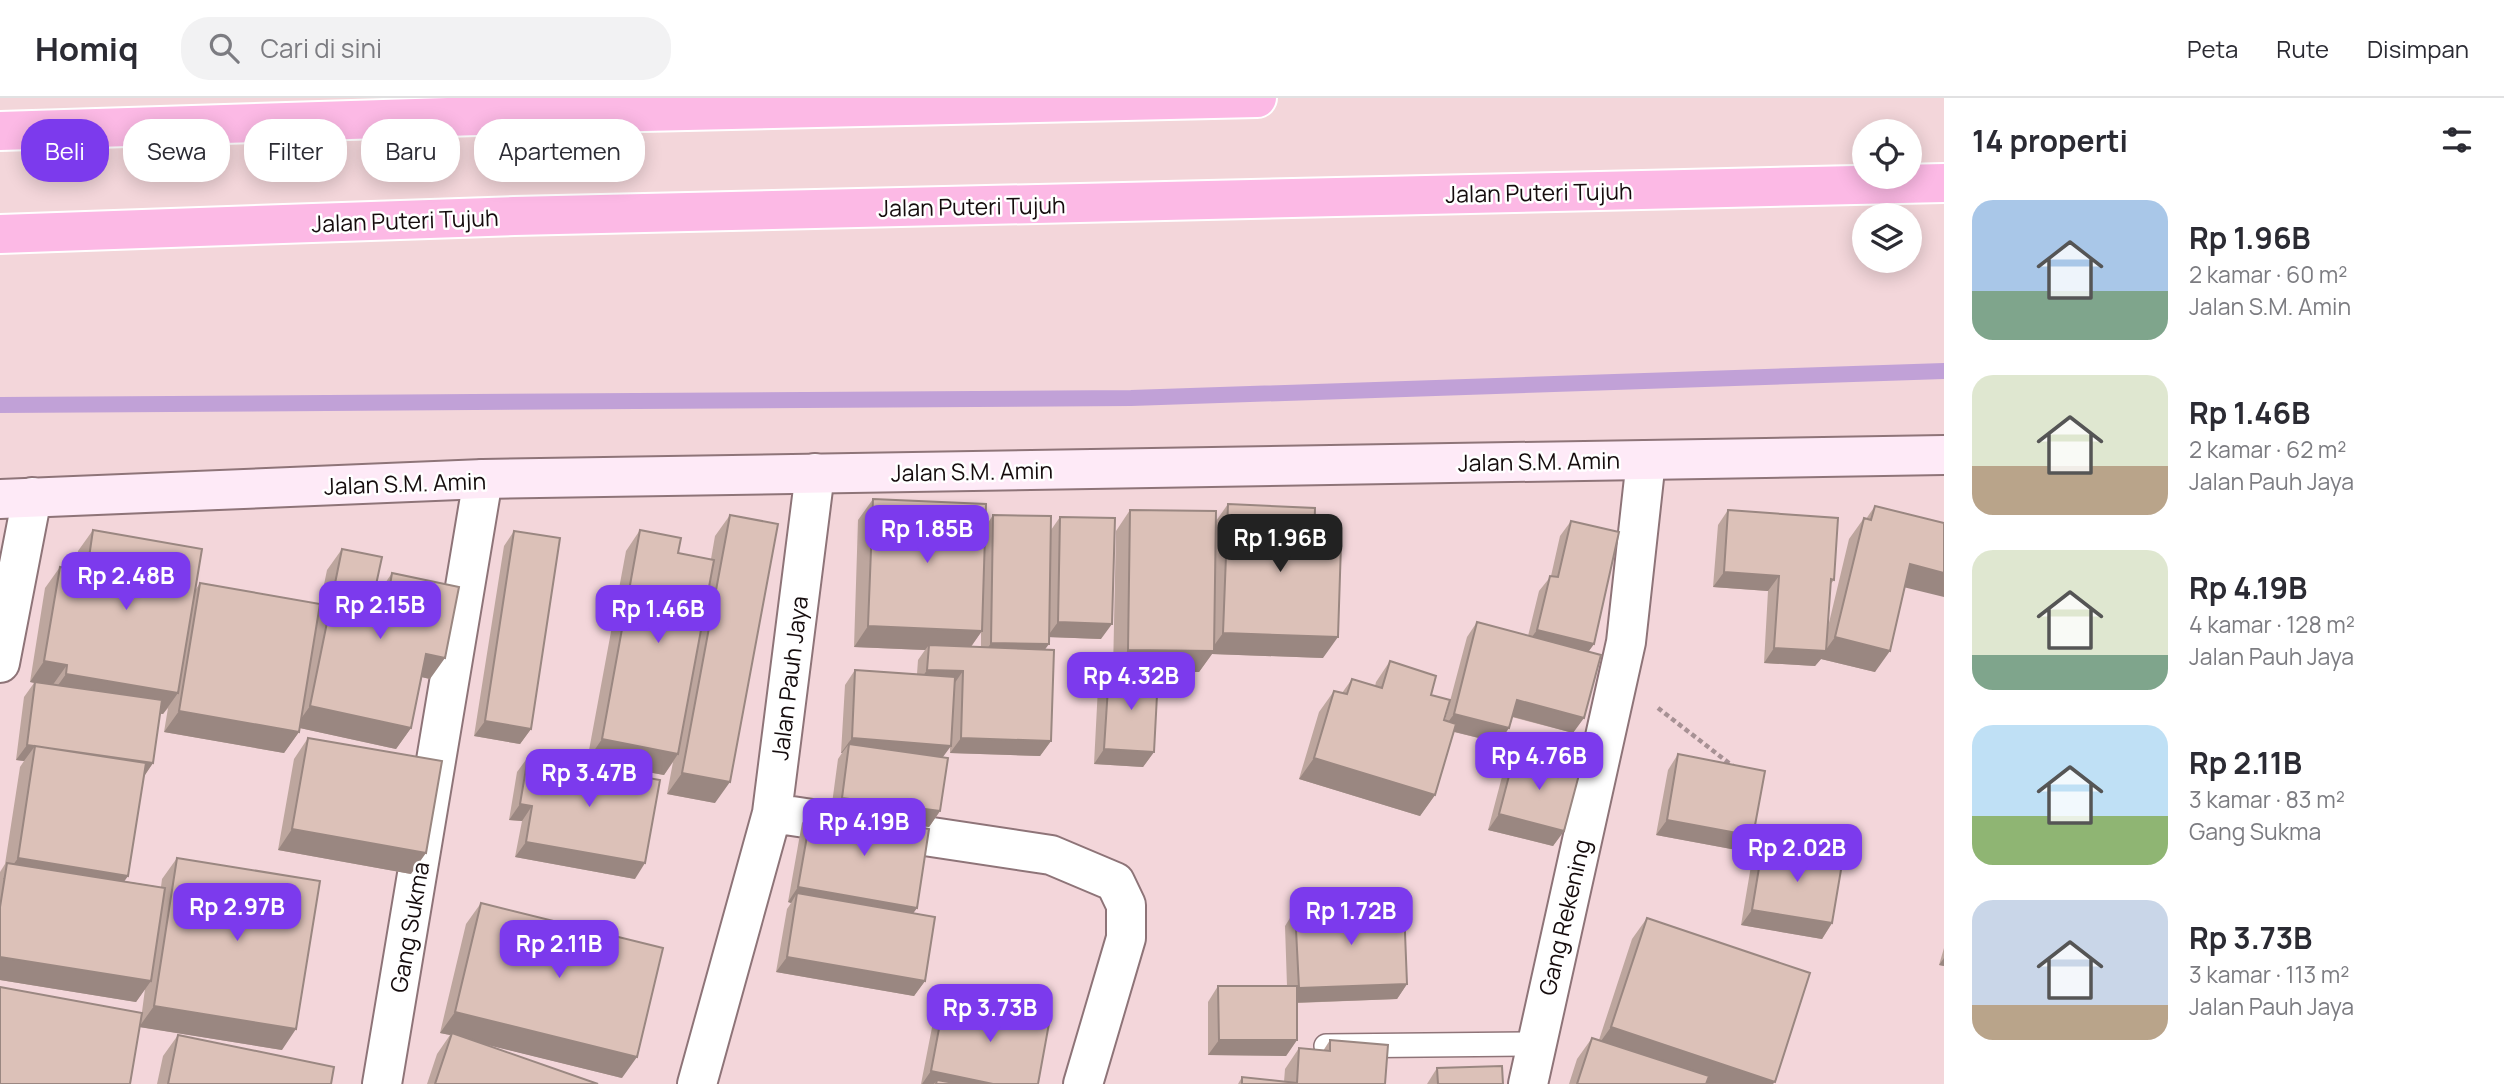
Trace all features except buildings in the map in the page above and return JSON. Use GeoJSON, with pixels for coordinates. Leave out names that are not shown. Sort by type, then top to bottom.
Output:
{"type":"FeatureCollection","features":[{"type":"Feature","properties":{"kind":"highway"},"geometry":{"type":"LineString","coordinates":[[0,131],[514,107],[1257,98]]}},
{"type":"Feature","properties":{"kind":"highway","name":"Jalan Puteri Tujuh"},"geometry":{"type":"LineString","coordinates":[[0,234],[514,216],[1944,183]]}},
{"type":"Feature","properties":{"kind":"street","name":"Jalan S.M. Amin"},"geometry":{"type":"LineString","coordinates":[[16,498],[484,479],[1944,455]]}},
{"type":"Feature","properties":{"kind":"street","name":"Gang Rekening"},"geometry":{"type":"LineString","coordinates":[[1528,1084],[1626,642],[1646,460]]}},
{"type":"Feature","properties":{"kind":"street","name":"Jalan Pauh Jaya"},"geometry":{"type":"LineString","coordinates":[[696,1084],[772,813],[815,473]]}},
{"type":"Feature","properties":{"kind":"street","name":"Gang Sukma"},"geometry":{"type":"LineString","coordinates":[[382,1084],[484,479]]}},
{"type":"Feature","properties":{"kind":"street"},"geometry":{"type":"LineString","coordinates":[[0,663],[16,498]]}},
{"type":"Feature","properties":{"kind":"street"},"geometry":{"type":"LineString","coordinates":[[772,813],[1051,855],[1115,882],[1126,905],[1126,939],[1083,1084]]}},
{"type":"Feature","properties":{"kind":"lane"},"geometry":{"type":"LineString","coordinates":[[1326,1046],[1535,1044]]}},
{"type":"Feature","properties":{"kind":"path"},"geometry":{"type":"LineString","coordinates":[[1626,642],[1650,702],[1735,768]]}},
{"type":"Feature","properties":{"kind":"waterway"},"geometry":{"type":"LineString","coordinates":[[0,405],[1131,398],[1944,371]]}}]}
